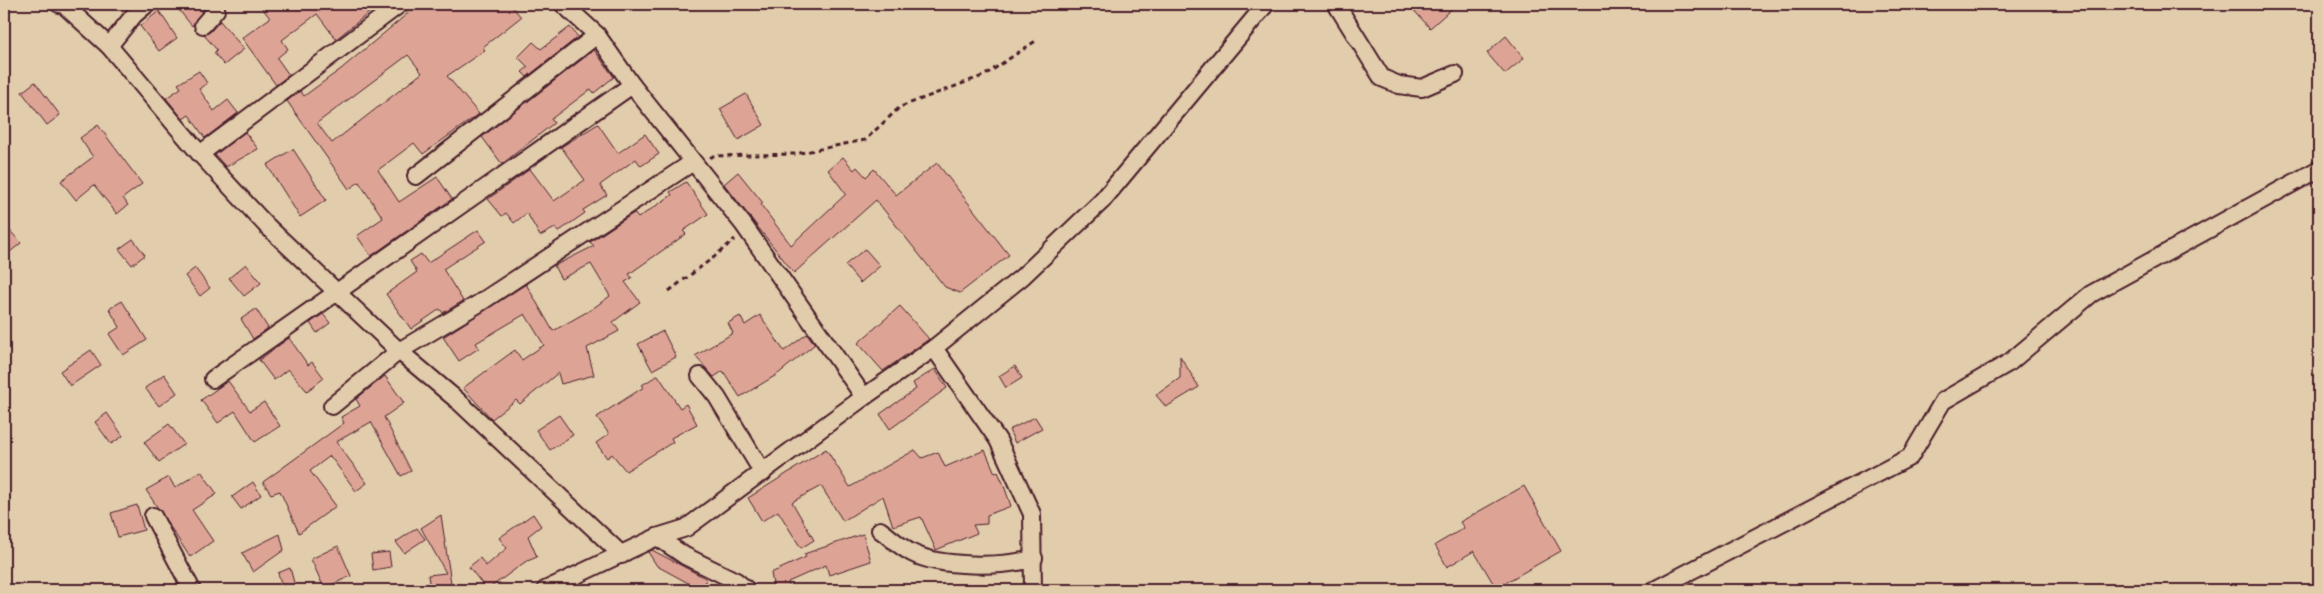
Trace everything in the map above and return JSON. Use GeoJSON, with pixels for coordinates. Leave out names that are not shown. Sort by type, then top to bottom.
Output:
{"type":"FeatureCollection","features":[{"type":"Feature","properties":{"kind":"street"},"geometry":{"type":"LineString","coordinates":[[59,4],[64,5],[109,46],[200,154],[266,225],[399,351],[458,400],[622,555]]}},
{"type":"Feature","properties":{"kind":"street"},"geometry":{"type":"LineString","coordinates":[[109,46],[134,15],[147,4]]}},
{"type":"Feature","properties":{"kind":"street"},"geometry":{"type":"LineString","coordinates":[[203,25],[216,10],[216,4]]}},
{"type":"Feature","properties":{"kind":"street"},"geometry":{"type":"LineString","coordinates":[[200,154],[400,4]]}},
{"type":"Feature","properties":{"kind":"street"},"geometry":{"type":"LineString","coordinates":[[562,4],[596,35],[632,85],[746,229],[864,397]]}},
{"type":"Feature","properties":{"kind":"street"},"geometry":{"type":"LineString","coordinates":[[545,590],[658,537],[686,528],[934,348],[1022,277],[1102,201],[1266,4]]}},
{"type":"Feature","properties":{"kind":"street"},"geometry":{"type":"LineString","coordinates":[[1336,4],[1382,78],[1399,85],[1422,88],[1455,74]]}},
{"type":"Feature","properties":{"kind":"street"},"geometry":{"type":"LineString","coordinates":[[416,176],[596,35]]}},
{"type":"Feature","properties":{"kind":"street"},"geometry":{"type":"LineString","coordinates":[[213,379],[632,85]]}},
{"type":"Feature","properties":{"kind":"street"},"geometry":{"type":"LineString","coordinates":[[332,406],[399,351],[478,304],[695,164]]}},
{"type":"Feature","properties":{"kind":"street"},"geometry":{"type":"LineString","coordinates":[[1654,590],[1910,457],[1943,401],[2010,362],[2091,294],[2319,169]]}},
{"type":"Feature","properties":{"kind":"street"},"geometry":{"type":"LineString","coordinates":[[934,348],[998,440],[1032,514],[1033,590]]}},
{"type":"Feature","properties":{"kind":"street"},"geometry":{"type":"LineString","coordinates":[[700,376],[717,397],[763,473]]}},
{"type":"Feature","properties":{"kind":"street"},"geometry":{"type":"LineString","coordinates":[[153,516],[192,590]]}},
{"type":"Feature","properties":{"kind":"street"},"geometry":{"type":"LineString","coordinates":[[880,530],[911,552],[931,560],[967,563],[1012,563],[1034,558]]}},
{"type":"Feature","properties":{"kind":"street"},"geometry":{"type":"LineString","coordinates":[[658,537],[685,556],[736,581],[747,590]]}},
{"type":"Feature","properties":{"kind":"path"},"geometry":{"type":"LineString","coordinates":[[695,164],[713,156],[795,154],[865,140],[900,108],[986,75],[1037,40]]}},
{"type":"Feature","properties":{"kind":"path"},"geometry":{"type":"LineString","coordinates":[[669,291],[714,257],[746,229]]}},
{"type":"Feature","properties":{"kind":"building"},"geometry":{"type":"Polygon","coordinates":[[[174,4],[204,4],[206,6],[192,26],[174,4]]]}},
{"type":"Feature","properties":{"kind":"building"},"geometry":{"type":"Polygon","coordinates":[[[259,4],[380,4],[336,39],[317,14],[282,40],[288,49],[277,58],[289,75],[276,85],[242,38],[270,18],[259,4]]]}},
{"type":"Feature","properties":{"kind":"building"},"geometry":{"type":"Polygon","coordinates":[[[419,4],[510,4],[521,17],[483,47],[485,50],[447,76],[479,114],[423,154],[414,143],[378,170],[399,202],[437,177],[452,199],[371,256],[357,236],[383,218],[359,182],[349,189],[287,101],[300,91],[304,96],[341,69],[419,4]],[[408,55],[317,123],[332,143],[422,73],[408,55]]]}},
{"type":"Feature","properties":{"kind":"building"},"geometry":{"type":"Polygon","coordinates":[[[1408,4],[1457,4],[1430,28],[1408,4]]]}},
{"type":"Feature","properties":{"kind":"building"},"geometry":{"type":"Polygon","coordinates":[[[159,11],[177,38],[159,51],[140,26],[159,11]]]}},
{"type":"Feature","properties":{"kind":"building"},"geometry":{"type":"Polygon","coordinates":[[[220,21],[244,49],[224,65],[214,53],[217,50],[204,35],[210,32],[220,21]]]}},
{"type":"Feature","properties":{"kind":"building"},"geometry":{"type":"Polygon","coordinates":[[[570,27],[578,37],[527,77],[522,72],[528,67],[518,57],[533,42],[541,49],[570,27]]]}},
{"type":"Feature","properties":{"kind":"building"},"geometry":{"type":"Polygon","coordinates":[[[1506,36],[1524,58],[1505,74],[1487,53],[1506,36]]]}},
{"type":"Feature","properties":{"kind":"building"},"geometry":{"type":"Polygon","coordinates":[[[594,50],[614,77],[594,93],[591,89],[551,119],[554,123],[502,164],[482,137],[594,50]]]}},
{"type":"Feature","properties":{"kind":"building"},"geometry":{"type":"Polygon","coordinates":[[[199,71],[207,83],[199,89],[214,111],[228,100],[238,113],[205,138],[189,115],[183,119],[166,98],[181,88],[178,84],[199,71]]]}},
{"type":"Feature","properties":{"kind":"building"},"geometry":{"type":"Polygon","coordinates":[[[35,82],[60,115],[47,125],[22,92],[35,82]]]}},
{"type":"Feature","properties":{"kind":"building"},"geometry":{"type":"Polygon","coordinates":[[[746,94],[764,125],[738,140],[720,109],[746,94]]]}},
{"type":"Feature","properties":{"kind":"building"},"geometry":{"type":"Polygon","coordinates":[[[598,124],[618,153],[645,134],[659,154],[641,166],[636,159],[600,185],[607,195],[583,210],[585,213],[558,232],[555,228],[540,236],[527,213],[514,223],[506,213],[502,216],[488,199],[530,169],[554,201],[585,180],[561,147],[598,124]]]}},
{"type":"Feature","properties":{"kind":"building"},"geometry":{"type":"Polygon","coordinates":[[[98,125],[142,184],[123,198],[128,205],[117,214],[94,185],[76,200],[61,181],[93,157],[80,138],[98,125]]]}},
{"type":"Feature","properties":{"kind":"building"},"geometry":{"type":"Polygon","coordinates":[[[245,132],[258,149],[226,167],[215,155],[245,132]]]}},
{"type":"Feature","properties":{"kind":"building"},"geometry":{"type":"Polygon","coordinates":[[[293,149],[326,200],[300,217],[267,165],[293,149]]]}},
{"type":"Feature","properties":{"kind":"building"},"geometry":{"type":"Polygon","coordinates":[[[843,157],[854,170],[857,167],[866,177],[874,169],[896,195],[937,163],[1009,255],[960,293],[945,287],[876,200],[794,273],[724,184],[738,172],[763,203],[761,205],[791,245],[846,194],[828,170],[843,157]]]}},
{"type":"Feature","properties":{"kind":"building"},"geometry":{"type":"Polygon","coordinates":[[[686,182],[708,214],[683,231],[686,234],[629,274],[632,278],[625,282],[640,302],[613,322],[619,331],[587,348],[594,375],[561,384],[558,373],[520,404],[516,400],[492,419],[463,388],[515,350],[522,360],[544,345],[525,314],[476,343],[479,348],[459,361],[443,337],[526,284],[553,331],[592,309],[610,296],[591,264],[561,279],[554,266],[594,246],[590,242],[634,213],[638,218],[672,195],[670,192],[686,182]]]}},
{"type":"Feature","properties":{"kind":"building"},"geometry":{"type":"Polygon","coordinates":[[[4,224],[21,243],[10,252],[4,245],[4,224]]]}},
{"type":"Feature","properties":{"kind":"building"},"geometry":{"type":"Polygon","coordinates":[[[478,230],[486,241],[443,269],[463,301],[443,313],[440,309],[411,329],[386,294],[417,272],[410,261],[421,254],[428,263],[478,230]]]}},
{"type":"Feature","properties":{"kind":"building"},"geometry":{"type":"Polygon","coordinates":[[[133,239],[145,255],[132,265],[119,249],[133,239]]]}},
{"type":"Feature","properties":{"kind":"building"},"geometry":{"type":"Polygon","coordinates":[[[865,249],[880,266],[860,283],[845,265],[865,249]]]}},
{"type":"Feature","properties":{"kind":"building"},"geometry":{"type":"Polygon","coordinates":[[[246,264],[261,283],[244,296],[229,278],[246,264]]]}},
{"type":"Feature","properties":{"kind":"building"},"geometry":{"type":"Polygon","coordinates":[[[195,268],[210,288],[200,296],[185,276],[195,268]]]}},
{"type":"Feature","properties":{"kind":"building"},"geometry":{"type":"Polygon","coordinates":[[[122,301],[147,340],[123,355],[109,334],[120,327],[109,309],[122,301]]]}},
{"type":"Feature","properties":{"kind":"building"},"geometry":{"type":"Polygon","coordinates":[[[900,306],[929,339],[883,371],[858,343],[900,306]]]}},
{"type":"Feature","properties":{"kind":"building"},"geometry":{"type":"Polygon","coordinates":[[[256,309],[268,328],[253,339],[241,319],[256,309]]]}},
{"type":"Feature","properties":{"kind":"building"},"geometry":{"type":"Polygon","coordinates":[[[323,314],[330,323],[317,333],[310,323],[323,314]]]}},
{"type":"Feature","properties":{"kind":"building"},"geometry":{"type":"Polygon","coordinates":[[[760,315],[784,351],[807,334],[815,344],[778,374],[740,397],[723,371],[714,377],[695,356],[733,333],[728,323],[740,316],[745,325],[760,315]]]}},
{"type":"Feature","properties":{"kind":"building"},"geometry":{"type":"Polygon","coordinates":[[[663,331],[676,357],[652,370],[638,344],[663,331]]]}},
{"type":"Feature","properties":{"kind":"building"},"geometry":{"type":"Polygon","coordinates":[[[289,338],[308,365],[312,362],[324,378],[307,391],[288,369],[274,380],[259,360],[289,338]]]}},
{"type":"Feature","properties":{"kind":"building"},"geometry":{"type":"Polygon","coordinates":[[[91,350],[101,365],[70,386],[60,371],[91,350]]]}},
{"type":"Feature","properties":{"kind":"building"},"geometry":{"type":"Polygon","coordinates":[[[1180,356],[1199,387],[1166,407],[1156,395],[1180,378],[1180,356]]]}},
{"type":"Feature","properties":{"kind":"building"},"geometry":{"type":"Polygon","coordinates":[[[1015,366],[1022,378],[1006,388],[999,376],[1015,366]]]}},
{"type":"Feature","properties":{"kind":"building"},"geometry":{"type":"Polygon","coordinates":[[[935,369],[947,388],[890,429],[880,414],[916,389],[913,383],[935,369]]]}},
{"type":"Feature","properties":{"kind":"building"},"geometry":{"type":"Polygon","coordinates":[[[164,374],[177,393],[159,406],[145,388],[164,374]]]}},
{"type":"Feature","properties":{"kind":"building"},"geometry":{"type":"Polygon","coordinates":[[[658,375],[680,408],[686,404],[697,424],[671,438],[673,442],[626,471],[612,454],[607,458],[596,443],[609,434],[597,417],[644,387],[642,385],[658,375]]]}},
{"type":"Feature","properties":{"kind":"building"},"geometry":{"type":"Polygon","coordinates":[[[385,376],[404,403],[384,417],[411,471],[401,476],[371,422],[336,442],[367,483],[356,491],[330,456],[310,471],[336,506],[299,533],[280,491],[271,494],[263,482],[344,423],[341,417],[360,406],[356,399],[385,376]]]}},
{"type":"Feature","properties":{"kind":"building"},"geometry":{"type":"Polygon","coordinates":[[[228,381],[250,411],[264,402],[280,426],[255,442],[235,411],[218,423],[201,400],[228,381]]]}},
{"type":"Feature","properties":{"kind":"building"},"geometry":{"type":"Polygon","coordinates":[[[107,413],[123,436],[111,444],[95,422],[107,413]]]}},
{"type":"Feature","properties":{"kind":"building"},"geometry":{"type":"Polygon","coordinates":[[[559,415],[573,435],[550,450],[536,430],[559,415]]]}},
{"type":"Feature","properties":{"kind":"building"},"geometry":{"type":"Polygon","coordinates":[[[1035,417],[1042,428],[1015,443],[1009,430],[1035,417]]]}},
{"type":"Feature","properties":{"kind":"building"},"geometry":{"type":"Polygon","coordinates":[[[169,424],[184,444],[159,462],[144,442],[169,424]]]}},
{"type":"Feature","properties":{"kind":"building"},"geometry":{"type":"Polygon","coordinates":[[[826,449],[850,487],[915,450],[922,458],[938,452],[945,467],[985,450],[995,473],[998,472],[1011,506],[987,515],[987,524],[973,525],[977,533],[936,550],[921,517],[893,526],[883,496],[843,521],[821,486],[792,502],[814,540],[801,548],[778,511],[762,521],[748,498],[826,449]]]}},
{"type":"Feature","properties":{"kind":"building"},"geometry":{"type":"Polygon","coordinates":[[[201,471],[217,494],[192,510],[213,541],[190,557],[146,490],[169,477],[175,488],[201,471]]]}},
{"type":"Feature","properties":{"kind":"building"},"geometry":{"type":"Polygon","coordinates":[[[253,482],[261,495],[241,509],[232,497],[253,482]]]}},
{"type":"Feature","properties":{"kind":"building"},"geometry":{"type":"Polygon","coordinates":[[[1524,486],[1561,551],[1496,588],[1474,551],[1447,567],[1435,545],[1464,528],[1460,522],[1524,486]]]}},
{"type":"Feature","properties":{"kind":"building"},"geometry":{"type":"Polygon","coordinates":[[[137,505],[144,530],[118,537],[111,513],[137,505]]]}},
{"type":"Feature","properties":{"kind":"building"},"geometry":{"type":"Polygon","coordinates":[[[533,514],[541,526],[528,536],[537,557],[525,562],[487,590],[469,567],[480,558],[486,566],[507,548],[499,538],[533,514]]]}},
{"type":"Feature","properties":{"kind":"building"},"geometry":{"type":"Polygon","coordinates":[[[441,515],[452,590],[430,590],[428,575],[446,573],[421,528],[441,515]]]}},
{"type":"Feature","properties":{"kind":"building"},"geometry":{"type":"Polygon","coordinates":[[[417,528],[425,539],[404,553],[396,542],[417,528]]]}},
{"type":"Feature","properties":{"kind":"building"},"geometry":{"type":"Polygon","coordinates":[[[280,534],[284,550],[253,572],[242,553],[280,534]]]}},
{"type":"Feature","properties":{"kind":"building"},"geometry":{"type":"Polygon","coordinates":[[[863,534],[871,561],[829,575],[826,565],[788,582],[790,590],[774,590],[771,573],[806,557],[804,554],[863,534]]]}},
{"type":"Feature","properties":{"kind":"building"},"geometry":{"type":"Polygon","coordinates":[[[338,546],[351,576],[324,588],[311,559],[338,546]]]}},
{"type":"Feature","properties":{"kind":"building"},"geometry":{"type":"Polygon","coordinates":[[[652,550],[707,579],[701,590],[657,566],[648,552],[652,550]]]}},
{"type":"Feature","properties":{"kind":"building"},"geometry":{"type":"Polygon","coordinates":[[[389,552],[391,567],[373,570],[371,554],[389,552]]]}},
{"type":"Feature","properties":{"kind":"building"},"geometry":{"type":"Polygon","coordinates":[[[290,568],[296,590],[283,590],[278,573],[290,568]]]}}]}
